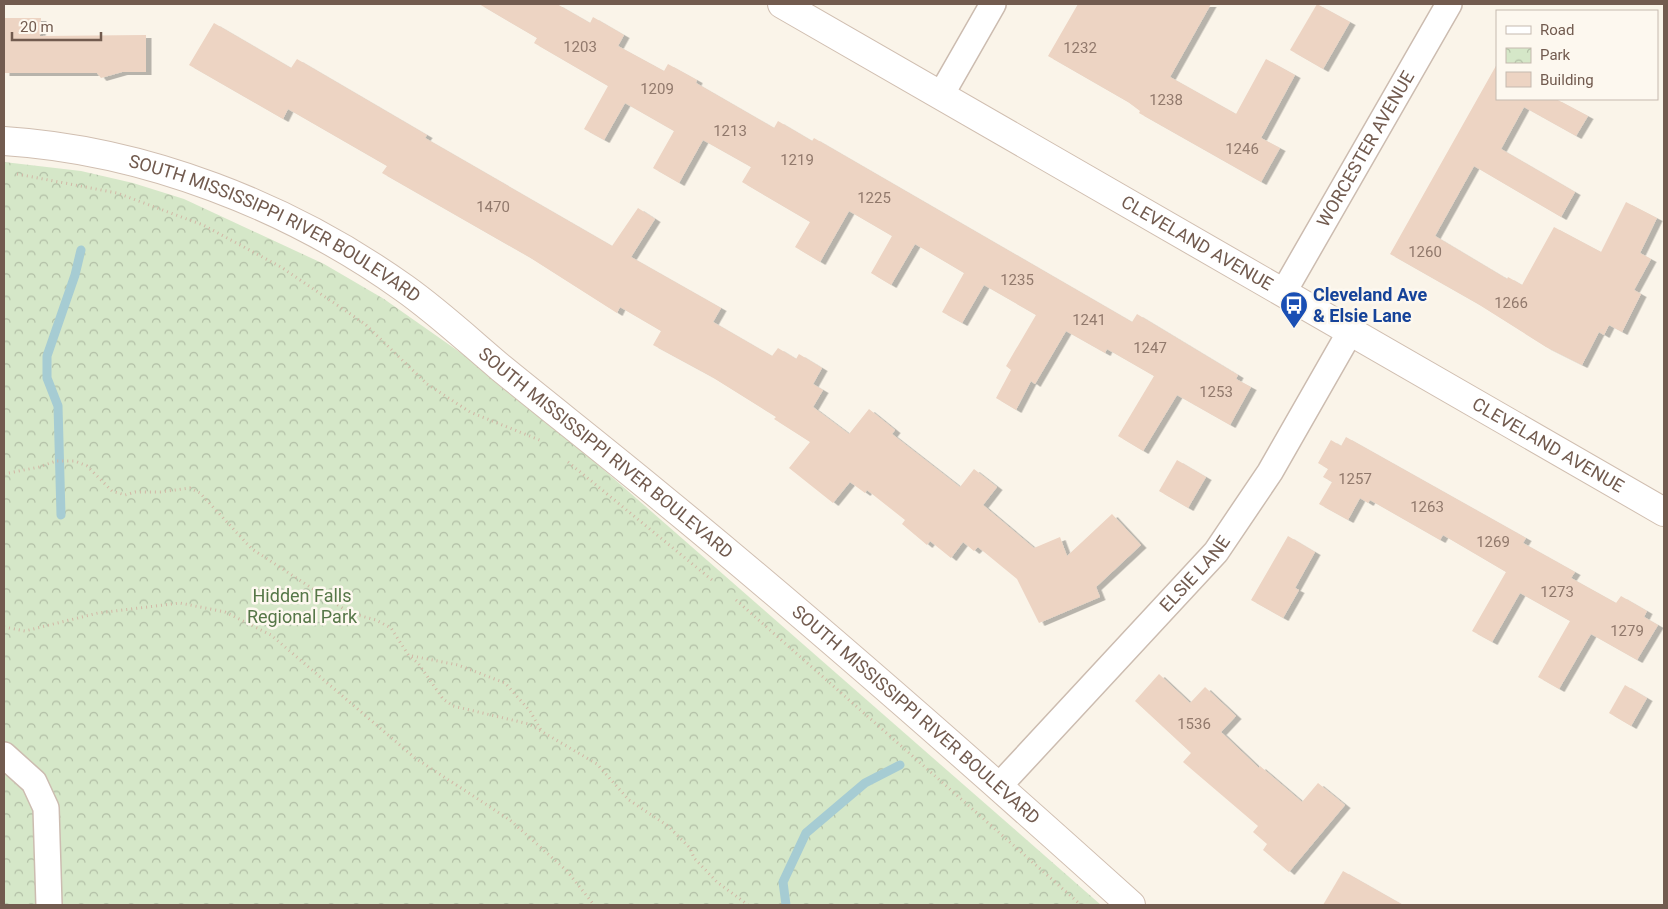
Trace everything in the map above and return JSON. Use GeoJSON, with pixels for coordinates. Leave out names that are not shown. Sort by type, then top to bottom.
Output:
{"type":"FeatureCollection","features":[{"type":"Feature","properties":{"kind":"street","name":"CLEVELAND AVENUE"},"geometry":{"type":"LineString","coordinates":[[782,4],[1664,512]]}},
{"type":"Feature","properties":{"kind":"street"},"geometry":{"type":"LineString","coordinates":[[941,95],[993,4]]}},
{"type":"Feature","properties":{"kind":"street","name":"WORCESTER AVENUE"},"geometry":{"type":"LineString","coordinates":[[1283,293],[1448,4]]}},
{"type":"Feature","properties":{"kind":"street","name":"SOUTH MISSISSIPPI RIVER BOULEVARD"},"geometry":{"type":"LineString","coordinates":[[4,141],[35,143],[111,157],[180,176],[265,208],[330,242],[404,288],[766,583],[999,786],[1131,905]]}},
{"type":"Feature","properties":{"kind":"street","name":"ELSIE LANE"},"geometry":{"type":"LineString","coordinates":[[999,786],[1216,552],[1270,472],[1350,332]]}},
{"type":"Feature","properties":{"kind":"street"},"geometry":{"type":"LineString","coordinates":[[4,755],[34,782],[46,808],[49,905]]}},
{"type":"Feature","properties":{"kind":"path"},"geometry":{"type":"LineString","coordinates":[[9,173],[118,192],[203,225],[281,268],[365,324],[427,384],[470,412],[539,439],[547,445]]}},
{"type":"Feature","properties":{"kind":"path"},"geometry":{"type":"LineString","coordinates":[[562,457],[719,586]]}},
{"type":"Feature","properties":{"kind":"path"},"geometry":{"type":"LineString","coordinates":[[4,474],[40,467],[56,461],[75,462],[87,466],[112,491],[124,495],[135,492],[160,492],[190,488],[200,494],[252,549],[350,613],[376,620],[391,628],[409,656],[418,663],[443,700],[453,706],[529,724],[597,764],[606,772],[628,800],[668,826],[690,848],[694,858],[717,882],[748,905]]}},
{"type":"Feature","properties":{"kind":"path"},"geometry":{"type":"LineString","coordinates":[[734,599],[1081,905]]}},
{"type":"Feature","properties":{"kind":"path"},"geometry":{"type":"LineString","coordinates":[[4,627],[25,631],[98,613],[180,603],[225,612],[271,635],[414,758],[510,820],[567,871],[594,905]]}},
{"type":"Feature","properties":{"kind":"path"},"geometry":{"type":"LineString","coordinates":[[409,656],[458,665],[505,683],[530,711],[543,732]]}},
{"type":"Feature","properties":{"kind":"green space","name":"Hidden Falls Regional Park"},"geometry":{"type":"Polygon","coordinates":[[[4,162],[81,171],[133,183],[184,199],[324,264],[384,299],[508,386],[1101,905],[4,905],[4,162]]]}},
{"type":"Feature","properties":{"kind":"building"},"geometry":{"type":"Polygon","coordinates":[[[479,4],[557,4],[590,23],[593,17],[624,35],[618,46],[664,71],[668,64],[697,80],[696,83],[774,128],[778,121],[812,141],[814,138],[1132,322],[1137,314],[1238,375],[1236,379],[1251,387],[1230,425],[1177,395],[1143,451],[1118,436],[1154,376],[1107,349],[1105,353],[1066,331],[1035,384],[1031,381],[1016,410],[996,398],[1011,370],[1006,366],[1036,315],[984,285],[962,323],[942,312],[964,273],[915,244],[891,285],[871,273],[892,236],[849,211],[820,262],[795,247],[810,222],[742,182],[751,167],[703,140],[679,183],[653,168],[674,131],[625,103],[604,140],[584,129],[608,86],[534,43],[537,38],[479,4]]]}},
{"type":"Feature","properties":{"kind":"building"},"geometry":{"type":"Polygon","coordinates":[[[1078,4],[1211,4],[1170,77],[1236,114],[1266,59],[1295,75],[1261,138],[1280,148],[1261,182],[1139,113],[1140,111],[1128,102],[1048,56],[1078,4]]]}},
{"type":"Feature","properties":{"kind":"building"},"geometry":{"type":"Polygon","coordinates":[[[1317,4],[1350,22],[1323,69],[1290,50],[1317,4]]]}},
{"type":"Feature","properties":{"kind":"building"},"geometry":{"type":"Polygon","coordinates":[[[4,18],[41,18],[40,36],[146,35],[146,72],[122,72],[101,78],[97,73],[4,73],[4,18]]]}},
{"type":"Feature","properties":{"kind":"building"},"geometry":{"type":"Polygon","coordinates":[[[214,23],[291,68],[297,59],[427,135],[425,138],[612,246],[638,208],[655,219],[631,257],[721,308],[713,322],[772,356],[778,348],[796,359],[799,354],[822,368],[813,384],[823,390],[813,407],[849,434],[869,409],[895,430],[892,434],[960,487],[974,469],[997,487],[983,505],[1034,548],[1060,537],[1067,556],[1112,514],[1141,545],[1096,587],[1100,597],[1039,623],[1017,579],[978,547],[974,551],[963,542],[951,558],[930,541],[927,545],[902,524],[905,520],[867,490],[865,493],[850,482],[833,503],[789,468],[810,442],[774,419],[776,417],[712,377],[653,345],[661,331],[620,307],[617,313],[529,257],[382,173],[387,166],[288,109],[283,119],[189,65],[214,23]]]}},
{"type":"Feature","properties":{"kind":"building"},"geometry":{"type":"Polygon","coordinates":[[[1496,66],[1496,100],[1558,100],[1588,116],[1576,136],[1524,107],[1501,149],[1575,192],[1561,217],[1474,166],[1435,236],[1507,279],[1508,277],[1522,285],[1554,227],[1601,252],[1626,202],[1657,218],[1640,253],[1651,259],[1634,290],[1641,294],[1622,332],[1609,325],[1604,335],[1599,332],[1582,365],[1546,347],[1478,304],[1390,254],[1496,66]]]}},
{"type":"Feature","properties":{"kind":"building"},"geometry":{"type":"Polygon","coordinates":[[[1346,437],[1526,538],[1523,543],[1575,572],[1571,578],[1616,603],[1621,596],[1647,611],[1644,617],[1658,625],[1637,660],[1591,634],[1559,689],[1538,677],[1570,621],[1520,593],[1492,642],[1472,631],[1506,572],[1443,535],[1440,540],[1370,500],[1368,503],[1360,498],[1348,520],[1319,504],[1332,482],[1323,477],[1328,469],[1318,463],[1331,440],[1341,446],[1346,437]]]}},
{"type":"Feature","properties":{"kind":"building"},"geometry":{"type":"Polygon","coordinates":[[[1177,460],[1206,477],[1188,508],[1159,491],[1177,460]]]}},
{"type":"Feature","properties":{"kind":"building"},"geometry":{"type":"Polygon","coordinates":[[[1288,536],[1315,552],[1295,588],[1299,590],[1283,618],[1251,600],[1288,536]]]}},
{"type":"Feature","properties":{"kind":"building"},"geometry":{"type":"Polygon","coordinates":[[[1159,674],[1190,703],[1205,687],[1236,716],[1221,732],[1259,768],[1260,766],[1302,802],[1318,783],[1345,805],[1289,872],[1263,850],[1267,844],[1253,832],[1258,826],[1183,762],[1191,753],[1135,701],[1159,674]]]}},
{"type":"Feature","properties":{"kind":"building"},"geometry":{"type":"Polygon","coordinates":[[[1625,685],[1647,698],[1631,726],[1609,713],[1625,685]]]}},
{"type":"Feature","properties":{"kind":"building"},"geometry":{"type":"Polygon","coordinates":[[[1343,871],[1403,905],[1323,905],[1343,871]]]}},
{"type":"Feature","properties":{"kind":"waterway"},"geometry":{"type":"LineString","coordinates":[[61,515],[58,406],[47,378],[47,356],[75,275],[81,250]]}},
{"type":"Feature","properties":{"kind":"waterway"},"geometry":{"type":"LineString","coordinates":[[786,905],[783,882],[806,833],[865,783],[900,765]]}},
{"type":"Feature","properties":{"kind":"place","name":"Cleveland Ave & Elsie Lane"},"geometry":{"type":"Point","coordinates":[1294,329]}}]}
